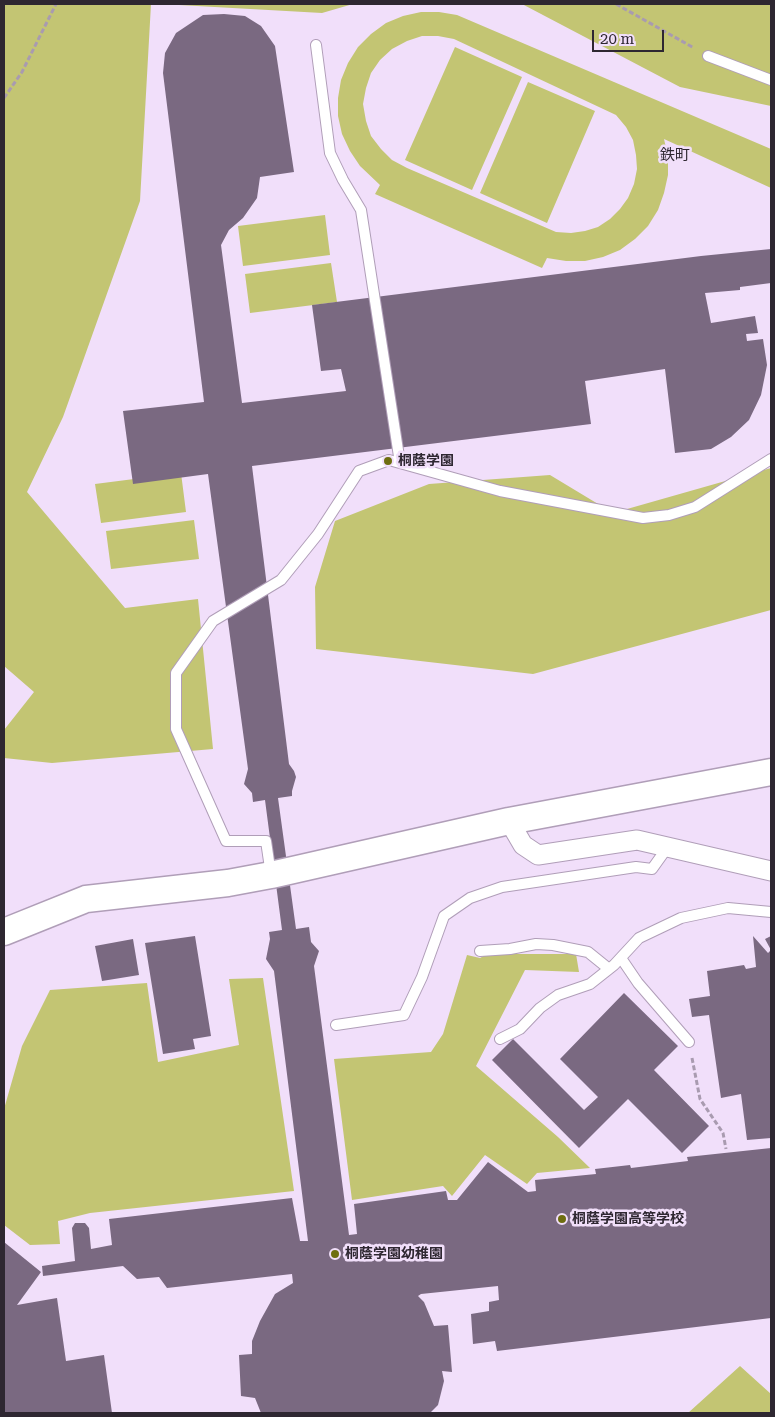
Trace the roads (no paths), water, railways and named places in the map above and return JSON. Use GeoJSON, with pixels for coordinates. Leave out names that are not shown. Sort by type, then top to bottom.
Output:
{"type":"FeatureCollection","features":[{"type":"Feature","properties":{"kind":"street"},"geometry":{"type":"LineString","coordinates":[[4,932],[86,899],[228,883],[509,822],[771,772]]}},
{"type":"Feature","properties":{"kind":"street"},"geometry":{"type":"LineString","coordinates":[[509,822],[523,845],[538,855],[637,840],[771,871]]}},
{"type":"Feature","properties":{"kind":"lane"},"geometry":{"type":"LineString","coordinates":[[316,45],[330,153],[343,180],[362,210],[400,463]]}},
{"type":"Feature","properties":{"kind":"lane"},"geometry":{"type":"LineString","coordinates":[[708,56],[771,80]]}},
{"type":"Feature","properties":{"kind":"lane"},"geometry":{"type":"LineString","coordinates":[[271,875],[266,841],[226,841],[176,730],[176,673],[213,621],[281,580],[318,534],[359,471],[389,460],[500,491],[643,518],[669,516],[695,508],[771,459]]}},
{"type":"Feature","properties":{"kind":"lane"},"geometry":{"type":"LineString","coordinates":[[336,1025],[404,1015],[422,977],[444,916],[470,898],[502,887],[636,868],[652,869],[667,848]]}},
{"type":"Feature","properties":{"kind":"lane"},"geometry":{"type":"LineString","coordinates":[[500,1039],[520,1029],[540,1008],[558,995],[590,984],[609,969],[640,938],[681,918],[728,908],[771,912]]}},
{"type":"Feature","properties":{"kind":"lane"},"geometry":{"type":"LineString","coordinates":[[480,951],[510,949],[536,944],[553,945],[588,952],[609,969]]}},
{"type":"Feature","properties":{"kind":"lane"},"geometry":{"type":"LineString","coordinates":[[620,958],[638,983],[688,1042]]}},
{"type":"Feature","properties":{"kind":"place","name":"桐蔭学園"},"geometry":{"type":"Point","coordinates":[388,461]}},
{"type":"Feature","properties":{"kind":"place","name":"桐蔭学園高等学校"},"geometry":{"type":"Point","coordinates":[562,1219]}},
{"type":"Feature","properties":{"kind":"place","name":"桐蔭学園幼稚園"},"geometry":{"type":"Point","coordinates":[335,1254]}},
{"type":"Feature","properties":{"kind":"district","name":"鉄町"},"geometry":{"type":"Point","coordinates":[675,156]}}]}
